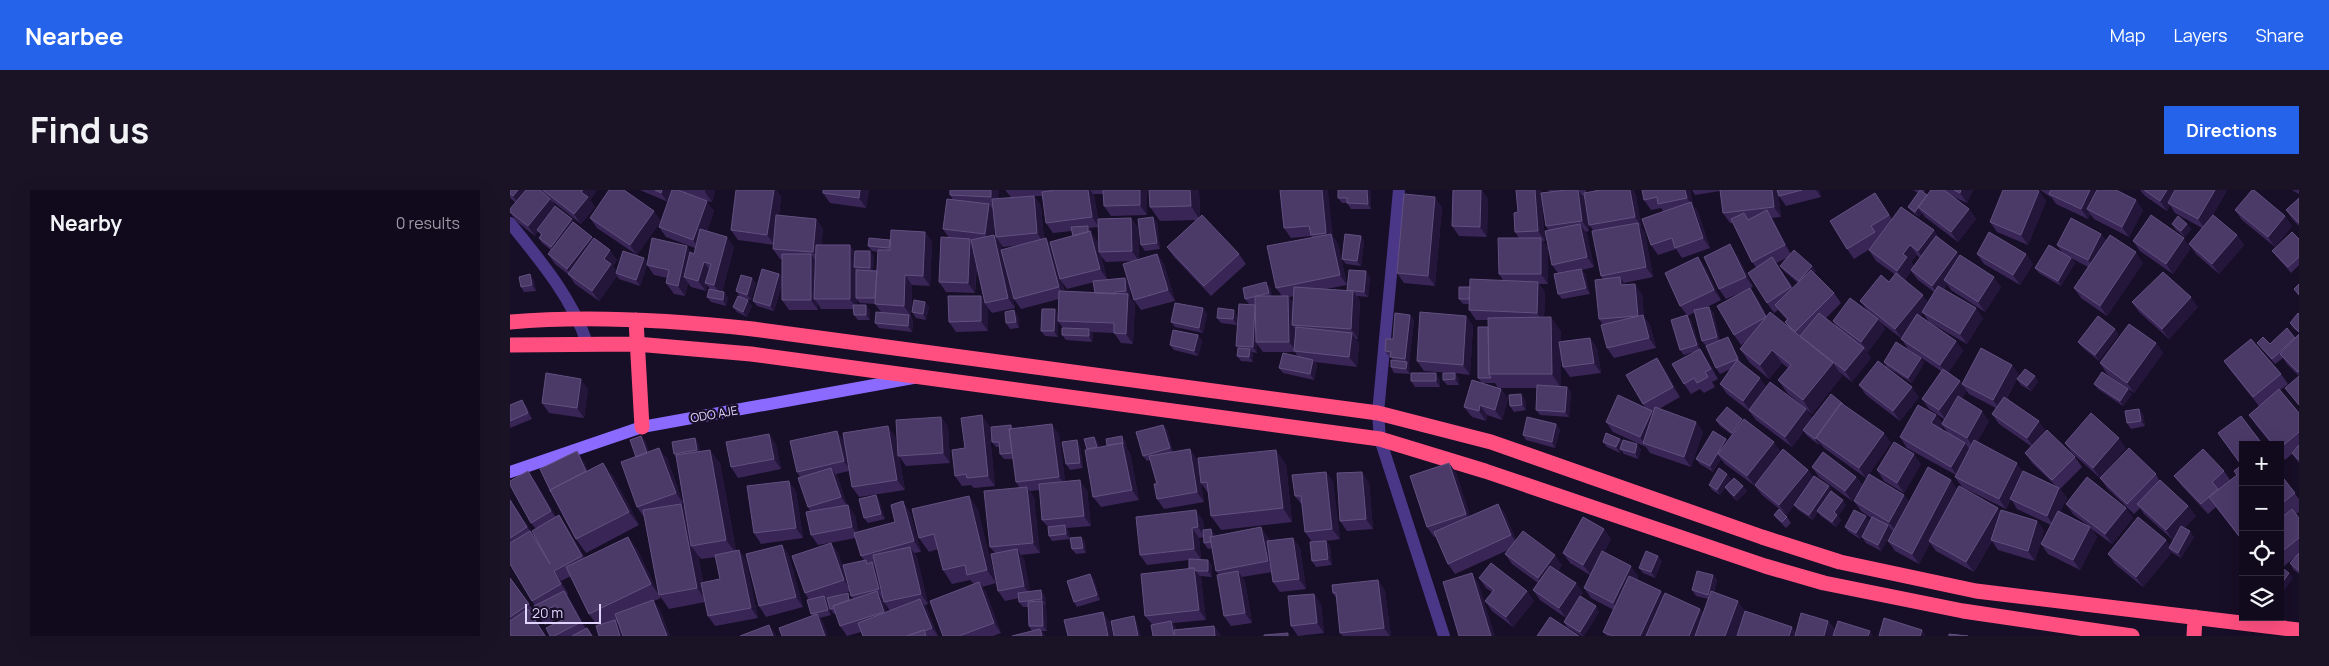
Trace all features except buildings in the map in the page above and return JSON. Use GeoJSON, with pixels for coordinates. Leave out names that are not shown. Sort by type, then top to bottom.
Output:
{"type":"FeatureCollection","features":[{"type":"Feature","properties":{"kind":"highway"},"geometry":{"type":"LineString","coordinates":[[510,322],[579,319],[689,322],[1378,413],[1491,442],[1762,537],[1840,562],[1976,590],[2299,630]]}},
{"type":"Feature","properties":{"kind":"highway"},"geometry":{"type":"LineString","coordinates":[[636,320],[642,427]]}},
{"type":"Feature","properties":{"kind":"highway"},"geometry":{"type":"LineString","coordinates":[[510,345],[636,344],[751,354],[1380,439],[1486,471],[1765,566],[1824,583],[1963,611],[2132,636]]}},
{"type":"Feature","properties":{"kind":"highway"},"geometry":{"type":"LineString","coordinates":[[2194,636],[2195,617]]}},
{"type":"Feature","properties":{"kind":"street"},"geometry":{"type":"LineString","coordinates":[[1399,190],[1378,413],[1380,439],[1444,636]]}},
{"type":"Feature","properties":{"kind":"street"},"geometry":{"type":"LineString","coordinates":[[510,223],[541,261],[579,319],[587,343]]}},
{"type":"Feature","properties":{"kind":"street","name":"ODO AJE"},"geometry":{"type":"LineString","coordinates":[[510,472],[642,427],[923,376]]}}]}
